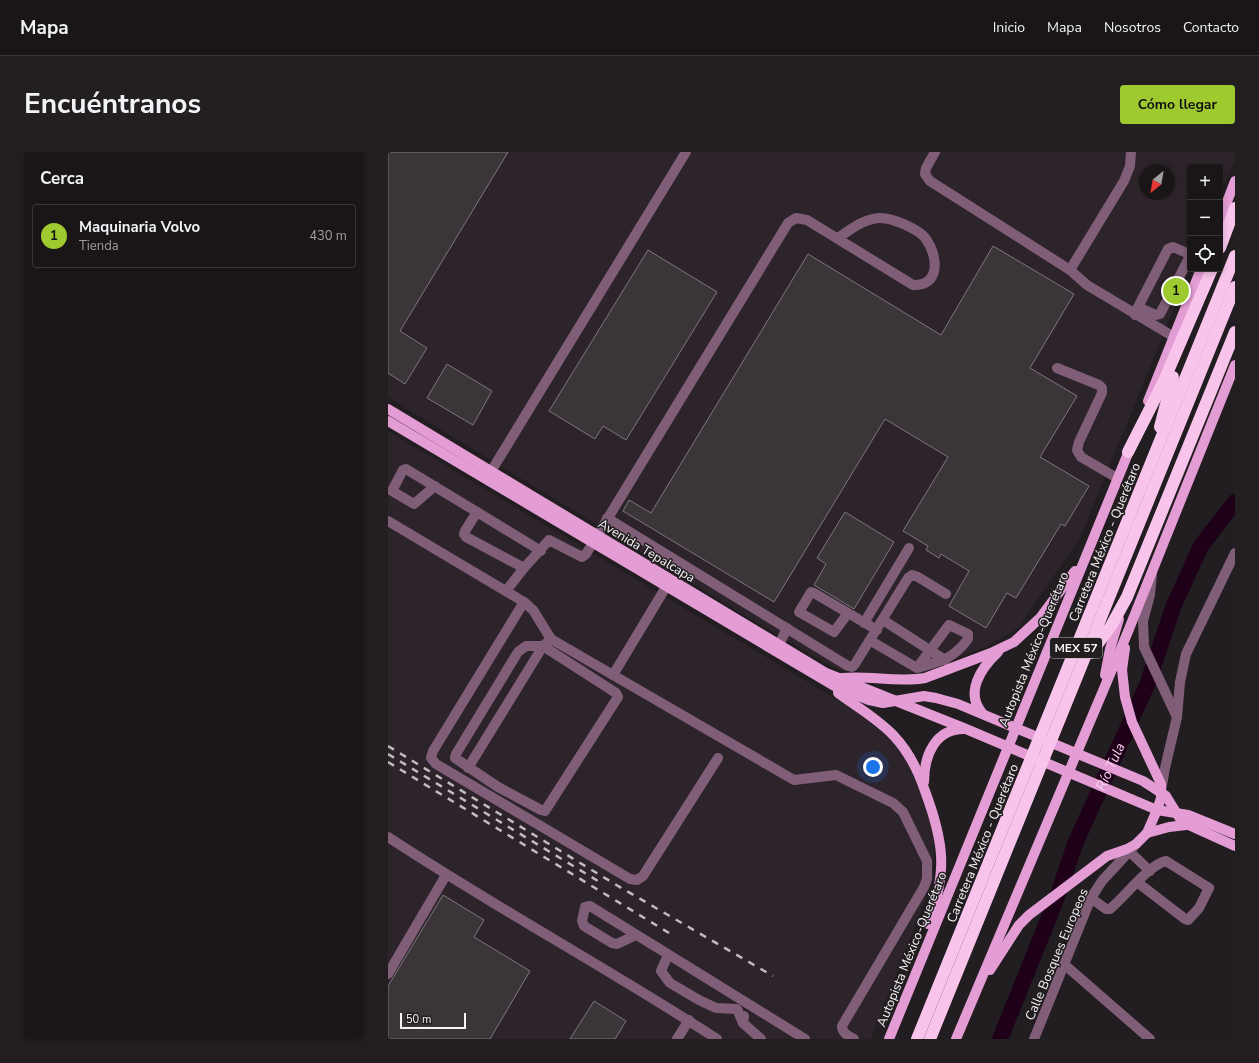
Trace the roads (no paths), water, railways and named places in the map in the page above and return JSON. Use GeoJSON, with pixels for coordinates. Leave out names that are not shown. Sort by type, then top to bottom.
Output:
{"type":"FeatureCollection","features":[{"type":"Feature","properties":{"kind":"highway"},"geometry":{"type":"LineString","coordinates":[[1223,240],[1235,208]]}},
{"type":"Feature","properties":{"kind":"highway","name":"Carretera México - Querétaro"},"geometry":{"type":"LineString","coordinates":[[917,1039],[1235,256]]}},
{"type":"Feature","properties":{"kind":"highway"},"geometry":{"type":"LineString","coordinates":[[1128,452],[1163,383],[1211,272]]}},
{"type":"Feature","properties":{"kind":"highway","name":"Carretera México - Querétaro"},"geometry":{"type":"LineString","coordinates":[[930,1039],[1235,287]]}},
{"type":"Feature","properties":{"kind":"highway"},"geometry":{"type":"LineString","coordinates":[[1157,451],[1166,401],[1190,322]]}},
{"type":"Feature","properties":{"kind":"highway"},"geometry":{"type":"LineString","coordinates":[[1084,662],[1102,640],[1125,602],[1235,332]]}},
{"type":"Feature","properties":{"kind":"main road"},"geometry":{"type":"LineString","coordinates":[[1223,212],[1235,181]]}},
{"type":"Feature","properties":{"kind":"main road","name":"Autopista México-Querétaro"},"geometry":{"type":"LineString","coordinates":[[890,1039],[1200,272]]}},
{"type":"Feature","properties":{"kind":"main road"},"geometry":{"type":"LineString","coordinates":[[956,1039],[1127,634],[1235,365]]}},
{"type":"Feature","properties":{"kind":"main road","name":"Avenida Tepalcapa"},"geometry":{"type":"LineString","coordinates":[[388,409],[488,476]]}},
{"type":"Feature","properties":{"kind":"main road","name":"Avenida Tepalcapa"},"geometry":{"type":"LineString","coordinates":[[388,421],[488,476],[826,673],[1128,796],[1157,810],[1188,815],[1235,834]]}},
{"type":"Feature","properties":{"kind":"main road","name":"Avenida Tepalcapa"},"geometry":{"type":"LineString","coordinates":[[595,539],[666,587],[823,681],[869,700],[884,703],[898,702],[918,697],[936,698],[985,715],[1137,778],[1161,792]]}},
{"type":"Feature","properties":{"kind":"main road"},"geometry":{"type":"LineString","coordinates":[[985,715],[975,701],[974,692],[976,683],[989,662],[1003,648],[1024,634],[1040,618],[1084,557]]}},
{"type":"Feature","properties":{"kind":"main road"},"geometry":{"type":"LineString","coordinates":[[1103,691],[1110,649],[1125,602]]}},
{"type":"Feature","properties":{"kind":"main road"},"geometry":{"type":"LineString","coordinates":[[975,993],[1019,925],[1034,910],[1102,859],[1133,848],[1147,833],[1157,810],[1161,792],[1158,777],[1132,722],[1125,697],[1122,670],[1127,634]]}},
{"type":"Feature","properties":{"kind":"main road"},"geometry":{"type":"LineString","coordinates":[[838,678],[859,677],[895,681],[925,678],[1003,648]]}},
{"type":"Feature","properties":{"kind":"main road"},"geometry":{"type":"LineString","coordinates":[[823,681],[876,720],[894,736],[912,760],[926,792],[939,831],[942,867],[935,905],[920,947],[914,978]]}},
{"type":"Feature","properties":{"kind":"main road"},"geometry":{"type":"LineString","coordinates":[[926,792],[925,766],[932,745],[948,732],[966,729]]}},
{"type":"Feature","properties":{"kind":"main road"},"geometry":{"type":"LineString","coordinates":[[1161,792],[1169,801],[1175,813],[1186,825],[1235,846]]}},
{"type":"Feature","properties":{"kind":"main road"},"geometry":{"type":"LineString","coordinates":[[1147,833],[1169,827],[1186,825]]}},
{"type":"Feature","properties":{"kind":"street"},"geometry":{"type":"LineString","coordinates":[[488,476],[686,152]]}},
{"type":"Feature","properties":{"kind":"street"},"geometry":{"type":"LineString","coordinates":[[935,152],[925,174],[930,181],[1070,270],[1087,285],[1136,311],[1174,337]]}},
{"type":"Feature","properties":{"kind":"street"},"geometry":{"type":"LineString","coordinates":[[1070,270],[1124,181],[1130,166],[1131,152]]}},
{"type":"Feature","properties":{"kind":"street"},"geometry":{"type":"LineString","coordinates":[[506,591],[549,540],[582,557],[586,554],[788,223],[796,218],[807,220],[913,285],[922,285],[930,280],[935,266],[933,254],[926,238],[912,228],[896,221],[880,218],[866,221],[838,238]]}},
{"type":"Feature","properties":{"kind":"street"},"geometry":{"type":"LineString","coordinates":[[1173,247],[1187,253],[1189,258],[1160,314],[1156,315],[1136,311],[1168,249],[1173,247]]}},
{"type":"Feature","properties":{"kind":"street"},"geometry":{"type":"LineString","coordinates":[[1057,368],[1099,385],[1102,388],[1102,393],[1079,442],[1077,450],[1081,457],[1117,478]]}},
{"type":"Feature","properties":{"kind":"street"},"geometry":{"type":"LineString","coordinates":[[435,486],[541,551]]}},
{"type":"Feature","properties":{"kind":"street"},"geometry":{"type":"LineString","coordinates":[[477,512],[464,534],[524,568]]}},
{"type":"Feature","properties":{"kind":"street"},"geometry":{"type":"LineString","coordinates":[[607,518],[848,666],[852,667],[871,641],[908,578],[912,575],[918,577],[946,594]]}},
{"type":"Feature","properties":{"kind":"street"},"geometry":{"type":"LineString","coordinates":[[388,521],[524,602],[533,610],[547,643],[616,693],[618,697],[545,811],[498,787],[455,758],[456,754],[521,648],[547,643],[613,676],[794,780],[836,775],[882,797],[902,812],[927,861],[927,879],[924,888],[842,1026],[845,1034],[854,1039]]}},
{"type":"Feature","properties":{"kind":"street"},"geometry":{"type":"LineString","coordinates":[[864,622],[909,548]]}},
{"type":"Feature","properties":{"kind":"street"},"geometry":{"type":"LineString","coordinates":[[1161,792],[1177,717],[1180,682],[1186,654],[1232,566],[1235,553]]}},
{"type":"Feature","properties":{"kind":"street"},"geometry":{"type":"LineString","coordinates":[[1152,572],[1150,595],[1143,621],[1144,647],[1177,717]]}},
{"type":"Feature","properties":{"kind":"street"},"geometry":{"type":"LineString","coordinates":[[613,676],[666,587]]}},
{"type":"Feature","properties":{"kind":"street"},"geometry":{"type":"LineString","coordinates":[[848,613],[834,632],[799,612],[811,592],[864,622],[877,630]]}},
{"type":"Feature","properties":{"kind":"street"},"geometry":{"type":"LineString","coordinates":[[524,602],[434,751],[431,758],[436,764],[630,879],[637,880],[643,876],[718,758]]}},
{"type":"Feature","properties":{"kind":"street"},"geometry":{"type":"LineString","coordinates":[[883,620],[945,660]]}},
{"type":"Feature","properties":{"kind":"street"},"geometry":{"type":"LineString","coordinates":[[871,641],[917,668],[945,660],[958,652],[968,638],[968,634],[949,625],[917,668]]}},
{"type":"Feature","properties":{"kind":"street"},"geometry":{"type":"LineString","coordinates":[[779,645],[787,628]]}},
{"type":"Feature","properties":{"kind":"street"},"geometry":{"type":"LineString","coordinates":[[468,768],[547,643]]}},
{"type":"Feature","properties":{"kind":"street"},"geometry":{"type":"LineString","coordinates":[[388,837],[446,875],[689,1020],[717,1039]]}},
{"type":"Feature","properties":{"kind":"street"},"geometry":{"type":"LineString","coordinates":[[1133,848],[1150,871]]}},
{"type":"Feature","properties":{"kind":"street","name":"Calle Bosques Europeos"},"geometry":{"type":"LineString","coordinates":[[1034,1039],[1091,898],[1102,881],[1133,848]]}},
{"type":"Feature","properties":{"kind":"street"},"geometry":{"type":"LineString","coordinates":[[1091,898],[1106,909],[1110,908],[1137,882],[1150,871],[1166,861],[1209,888],[1199,908],[1188,920],[1184,919],[1137,882]]}},
{"type":"Feature","properties":{"kind":"street"},"geometry":{"type":"LineString","coordinates":[[388,974],[446,875]]}},
{"type":"Feature","properties":{"kind":"street"},"geometry":{"type":"LineString","coordinates":[[636,935],[617,944],[612,943],[584,926],[582,921],[585,907],[590,906],[805,1039]]}},
{"type":"Feature","properties":{"kind":"street"},"geometry":{"type":"LineString","coordinates":[[668,955],[661,971],[670,983],[716,1008],[737,1009],[743,1023],[761,1039]]}},
{"type":"Feature","properties":{"kind":"street"},"geometry":{"type":"LineString","coordinates":[[1065,965],[1150,1039]]}},
{"type":"Feature","properties":{"kind":"street"},"geometry":{"type":"LineString","coordinates":[[743,1023],[744,1002]]}},
{"type":"Feature","properties":{"kind":"street"},"geometry":{"type":"LineString","coordinates":[[677,1039],[689,1020]]}},
{"type":"Feature","properties":{"kind":"waterway","name":"Río Tula"},"geometry":{"type":"LineString","coordinates":[[1000,1039],[1056,900],[1075,844],[1147,685],[1174,605],[1201,546],[1235,502]]}},
{"type":"Feature","properties":{"kind":"railway"},"geometry":{"type":"LineString","coordinates":[[388,746],[618,886],[773,976]]}},
{"type":"Feature","properties":{"kind":"railway"},"geometry":{"type":"LineString","coordinates":[[388,754],[598,881]]}},
{"type":"Feature","properties":{"kind":"railway"},"geometry":{"type":"LineString","coordinates":[[388,762],[674,936]]}},
{"type":"Feature","properties":{"kind":"place","name":"Maquinaria Volvo"},"geometry":{"type":"Point","coordinates":[1176,291]}}]}
